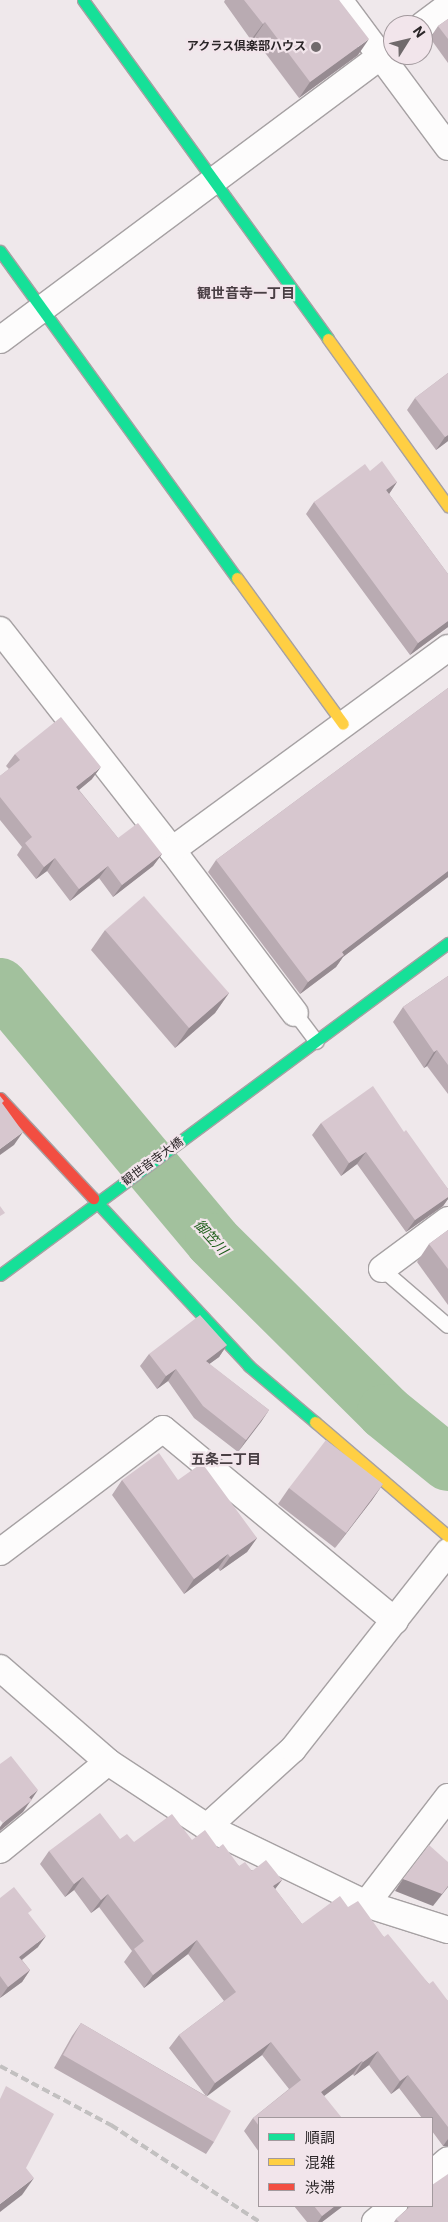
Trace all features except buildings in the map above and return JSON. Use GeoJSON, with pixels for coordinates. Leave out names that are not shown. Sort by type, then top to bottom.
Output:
{"type":"FeatureCollection","features":[{"type":"Feature","properties":{"kind":"street"},"geometry":{"type":"LineString","coordinates":[[82,0],[215,180],[448,506]]}},
{"type":"Feature","properties":{"kind":"street"},"geometry":{"type":"LineString","coordinates":[[339,0],[383,48]]}},
{"type":"Feature","properties":{"kind":"street"},"geometry":{"type":"LineString","coordinates":[[433,17],[448,6]]}},
{"type":"Feature","properties":{"kind":"street"},"geometry":{"type":"LineString","coordinates":[[0,340],[383,55]]}},
{"type":"Feature","properties":{"kind":"street"},"geometry":{"type":"LineString","coordinates":[[395,65],[448,147]]}},
{"type":"Feature","properties":{"kind":"street"},"geometry":{"type":"LineString","coordinates":[[0,251],[343,724]]}},
{"type":"Feature","properties":{"kind":"street"},"geometry":{"type":"LineString","coordinates":[[0,630],[172,850],[295,1013]]}},
{"type":"Feature","properties":{"kind":"street"},"geometry":{"type":"LineString","coordinates":[[172,850],[448,648]]}},
{"type":"Feature","properties":{"kind":"street","name":"観世音寺大橋"},"geometry":{"type":"LineString","coordinates":[[0,1276],[99,1200],[203,1126],[448,943]]}},
{"type":"Feature","properties":{"kind":"street"},"geometry":{"type":"LineString","coordinates":[[0,1098],[99,1200],[249,1366],[448,1536]]}},
{"type":"Feature","properties":{"kind":"street"},"geometry":{"type":"LineString","coordinates":[[382,1269],[448,1220]]}},
{"type":"Feature","properties":{"kind":"street"},"geometry":{"type":"LineString","coordinates":[[0,1552],[163,1429],[395,1621]]}},
{"type":"Feature","properties":{"kind":"street"},"geometry":{"type":"LineString","coordinates":[[207,1827],[293,1749],[448,1552]]}},
{"type":"Feature","properties":{"kind":"street"},"geometry":{"type":"LineString","coordinates":[[0,1668],[108,1762],[207,1827],[366,1904],[448,1930]]}},
{"type":"Feature","properties":{"kind":"street"},"geometry":{"type":"LineString","coordinates":[[0,1850],[108,1762]]}},
{"type":"Feature","properties":{"kind":"street"},"geometry":{"type":"LineString","coordinates":[[366,1904],[448,1797]]}},
{"type":"Feature","properties":{"kind":"street"},"geometry":{"type":"LineString","coordinates":[[433,2173],[448,2160]]}},
{"type":"Feature","properties":{"kind":"street"},"geometry":{"type":"LineString","coordinates":[[375,2222],[393,2207]]}},
{"type":"Feature","properties":{"kind":"lane"},"geometry":{"type":"LineString","coordinates":[[295,1013],[317,1042]]}},
{"type":"Feature","properties":{"kind":"lane"},"geometry":{"type":"LineString","coordinates":[[382,1269],[448,1326]]}},
{"type":"Feature","properties":{"kind":"waterway","name":"御笠川"},"geometry":{"type":"LineString","coordinates":[[0,986],[213,1241],[385,1412],[448,1463]]}},
{"type":"Feature","properties":{"kind":"railway"},"geometry":{"type":"LineString","coordinates":[[0,2066],[111,2125],[260,2222]]}},
{"type":"Feature","properties":{"kind":"traffic: fast"},"geometry":{"type":"LineString","coordinates":[[83,0],[328,339]]}},
{"type":"Feature","properties":{"kind":"traffic: fast"},"geometry":{"type":"LineString","coordinates":[[0,251],[237,578]]}},
{"type":"Feature","properties":{"kind":"traffic: fast"},"geometry":{"type":"LineString","coordinates":[[0,1275],[448,943]]}},
{"type":"Feature","properties":{"kind":"traffic: fast"},"geometry":{"type":"LineString","coordinates":[[93,1198],[249,1366],[315,1422]]}},
{"type":"Feature","properties":{"kind":"traffic: slow"},"geometry":{"type":"LineString","coordinates":[[328,339],[448,506]]}},
{"type":"Feature","properties":{"kind":"traffic: slow"},"geometry":{"type":"LineString","coordinates":[[237,578],[343,724]]}},
{"type":"Feature","properties":{"kind":"traffic: slow"},"geometry":{"type":"LineString","coordinates":[[315,1422],[448,1536]]}},
{"type":"Feature","properties":{"kind":"traffic: jam"},"geometry":{"type":"LineString","coordinates":[[0,1098],[93,1198]]}},
{"type":"Feature","properties":{"kind":"place","name":"アクラス倶楽部ハウス"},"geometry":{"type":"Point","coordinates":[316,47]}},
{"type":"Feature","properties":{"kind":"district","name":"観世音寺一丁目"},"geometry":{"type":"Point","coordinates":[246,293]}},
{"type":"Feature","properties":{"kind":"district","name":"五条二丁目"},"geometry":{"type":"Point","coordinates":[226,1459]}}]}
